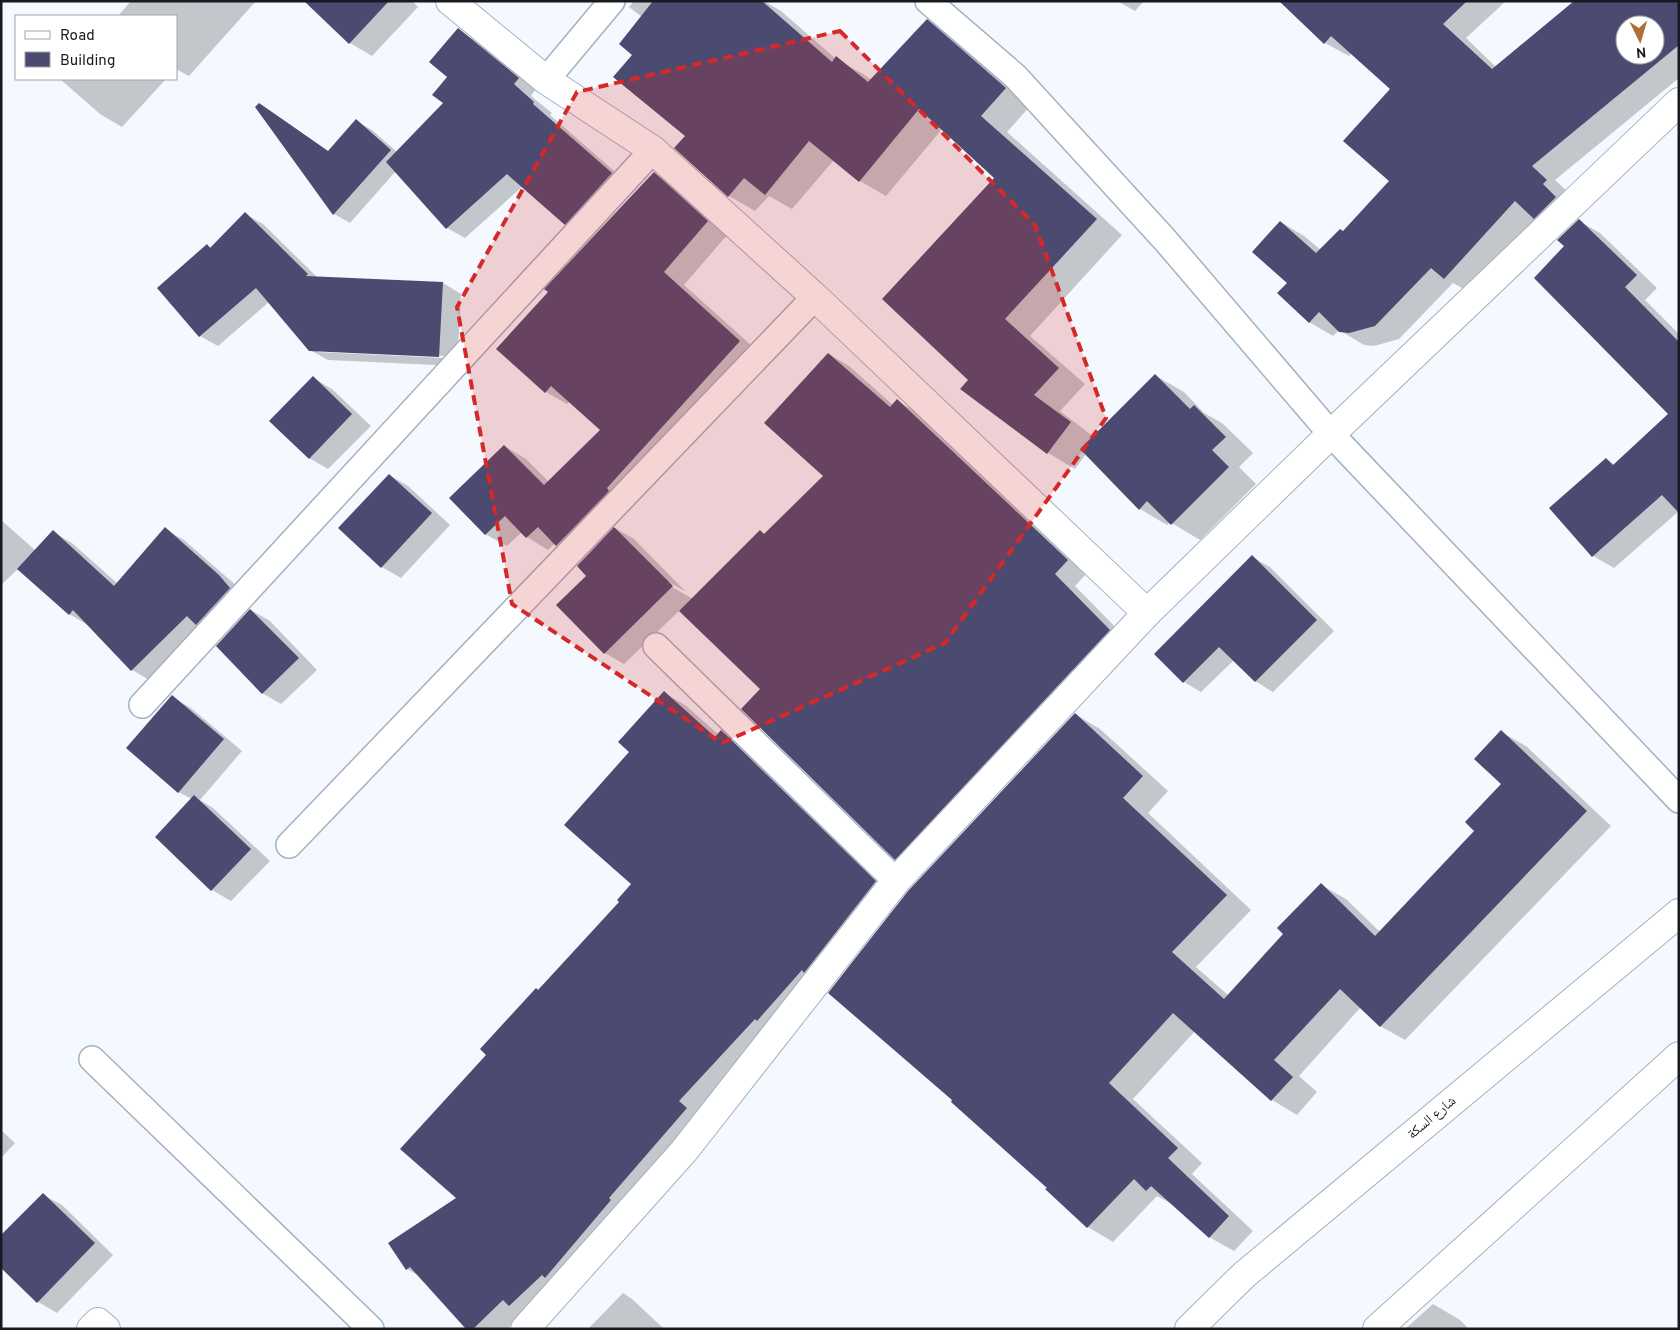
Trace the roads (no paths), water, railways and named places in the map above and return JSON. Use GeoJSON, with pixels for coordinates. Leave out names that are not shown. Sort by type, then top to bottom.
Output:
{"type":"FeatureCollection","features":[{"type":"Feature","properties":{"kind":"street"},"geometry":{"type":"LineString","coordinates":[[450,1],[546,80],[653,150],[815,298],[1147,612]]}},
{"type":"Feature","properties":{"kind":"street"},"geometry":{"type":"LineString","coordinates":[[524,1329],[684,1151],[896,881],[1147,612],[1679,102]]}},
{"type":"Feature","properties":{"kind":"street","name":"شارع السكة"},"geometry":{"type":"LineString","coordinates":[[1189,1329],[1244,1275],[1679,913]]}},
{"type":"Feature","properties":{"kind":"street"},"geometry":{"type":"LineString","coordinates":[[1376,1329],[1679,1056]]}},
{"type":"Feature","properties":{"kind":"street"},"geometry":{"type":"LineString","coordinates":[[91,1329],[98,1322],[106,1329]]}},
{"type":"Feature","properties":{"kind":"lane"},"geometry":{"type":"LineString","coordinates":[[546,80],[612,1]]}},
{"type":"Feature","properties":{"kind":"lane"},"geometry":{"type":"LineString","coordinates":[[928,1],[1015,76],[1166,241],[1331,434],[1679,800]]}},
{"type":"Feature","properties":{"kind":"lane"},"geometry":{"type":"LineString","coordinates":[[142,705],[653,150]]}},
{"type":"Feature","properties":{"kind":"lane"},"geometry":{"type":"LineString","coordinates":[[289,845],[815,298]]}},
{"type":"Feature","properties":{"kind":"lane"},"geometry":{"type":"LineString","coordinates":[[656,646],[896,881]]}},
{"type":"Feature","properties":{"kind":"lane"},"geometry":{"type":"LineString","coordinates":[[92,1059],[371,1329]]}}]}
